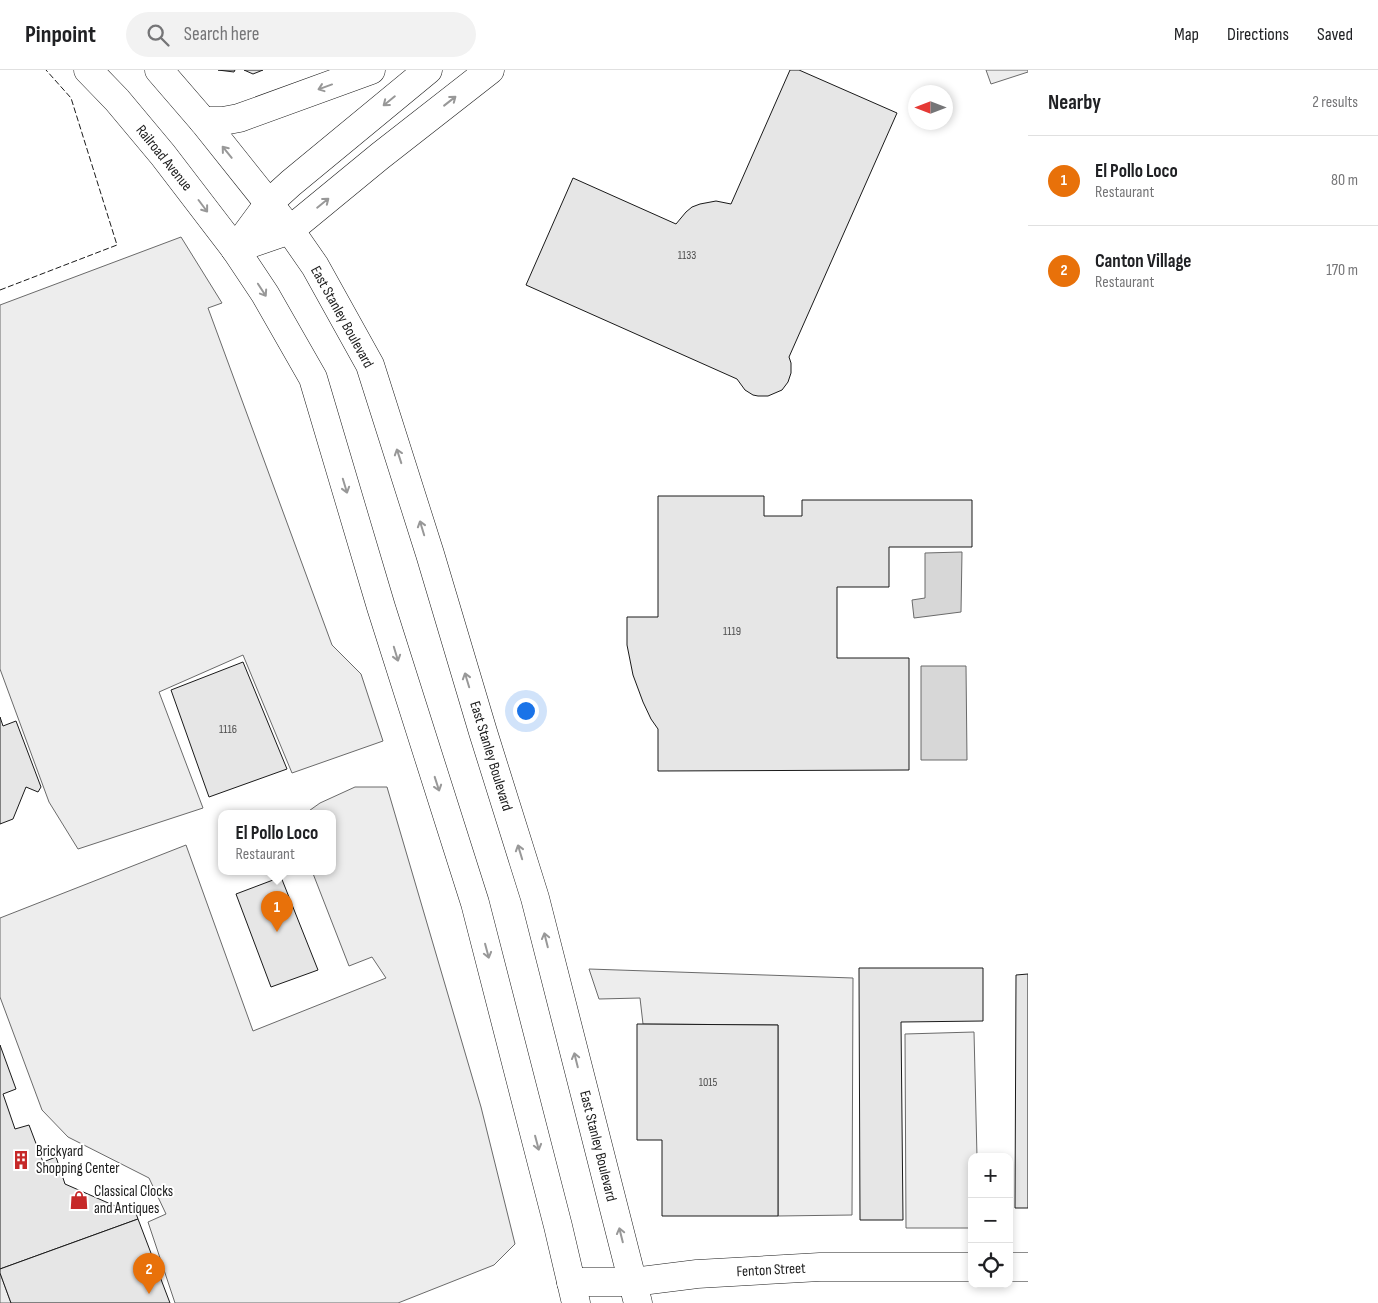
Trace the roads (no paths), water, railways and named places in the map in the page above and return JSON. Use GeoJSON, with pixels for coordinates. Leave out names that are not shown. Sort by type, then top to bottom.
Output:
{"type":"FeatureCollection","features":[{"type":"Feature","properties":{"kind":"main road","name":"Railroad Avenue"},"geometry":{"type":"LineString","coordinates":[[88,70],[117,100],[163,155],[235,249]]}},
{"type":"Feature","properties":{"kind":"main road"},"geometry":{"type":"LineString","coordinates":[[159,70],[269,203]]}},
{"type":"Feature","properties":{"kind":"main road"},"geometry":{"type":"LineString","coordinates":[[202,121],[223,121],[239,118],[371,70]]}},
{"type":"Feature","properties":{"kind":"main road"},"geometry":{"type":"LineString","coordinates":[[235,249],[269,203],[300,175],[428,70]]}},
{"type":"Feature","properties":{"kind":"main road"},"geometry":{"type":"LineString","coordinates":[[235,249],[290,230],[490,70]]}},
{"type":"Feature","properties":{"kind":"main road","name":"East Stanley Boulevard"},"geometry":{"type":"LineString","coordinates":[[269,203],[315,266],[370,365],[428,546],[535,898],[635,1292]]}},
{"type":"Feature","properties":{"kind":"main road"},"geometry":{"type":"LineString","coordinates":[[235,249],[265,294],[313,378],[381,607],[474,904],[574,1293]]}},
{"type":"Feature","properties":{"kind":"main road","name":"Fenton Street"},"geometry":{"type":"LineString","coordinates":[[574,1293],[635,1292],[697,1274],[820,1267],[968,1267]]}},
{"type":"Feature","properties":{"kind":"main road"},"geometry":{"type":"LineString","coordinates":[[1013,1267],[1028,1267]]}},
{"type":"Feature","properties":{"kind":"place","name":"El Pollo Loco"},"geometry":{"type":"Point","coordinates":[277,932]}},
{"type":"Feature","properties":{"kind":"place","name":"Brickyard Shopping Center"},"geometry":{"type":"Point","coordinates":[21,1160]}},
{"type":"Feature","properties":{"kind":"place","name":"Classical Clocks and Antiques"},"geometry":{"type":"Point","coordinates":[79,1200]}},
{"type":"Feature","properties":{"kind":"place","name":"Canton Village"},"geometry":{"type":"Point","coordinates":[149,1294]}}]}
